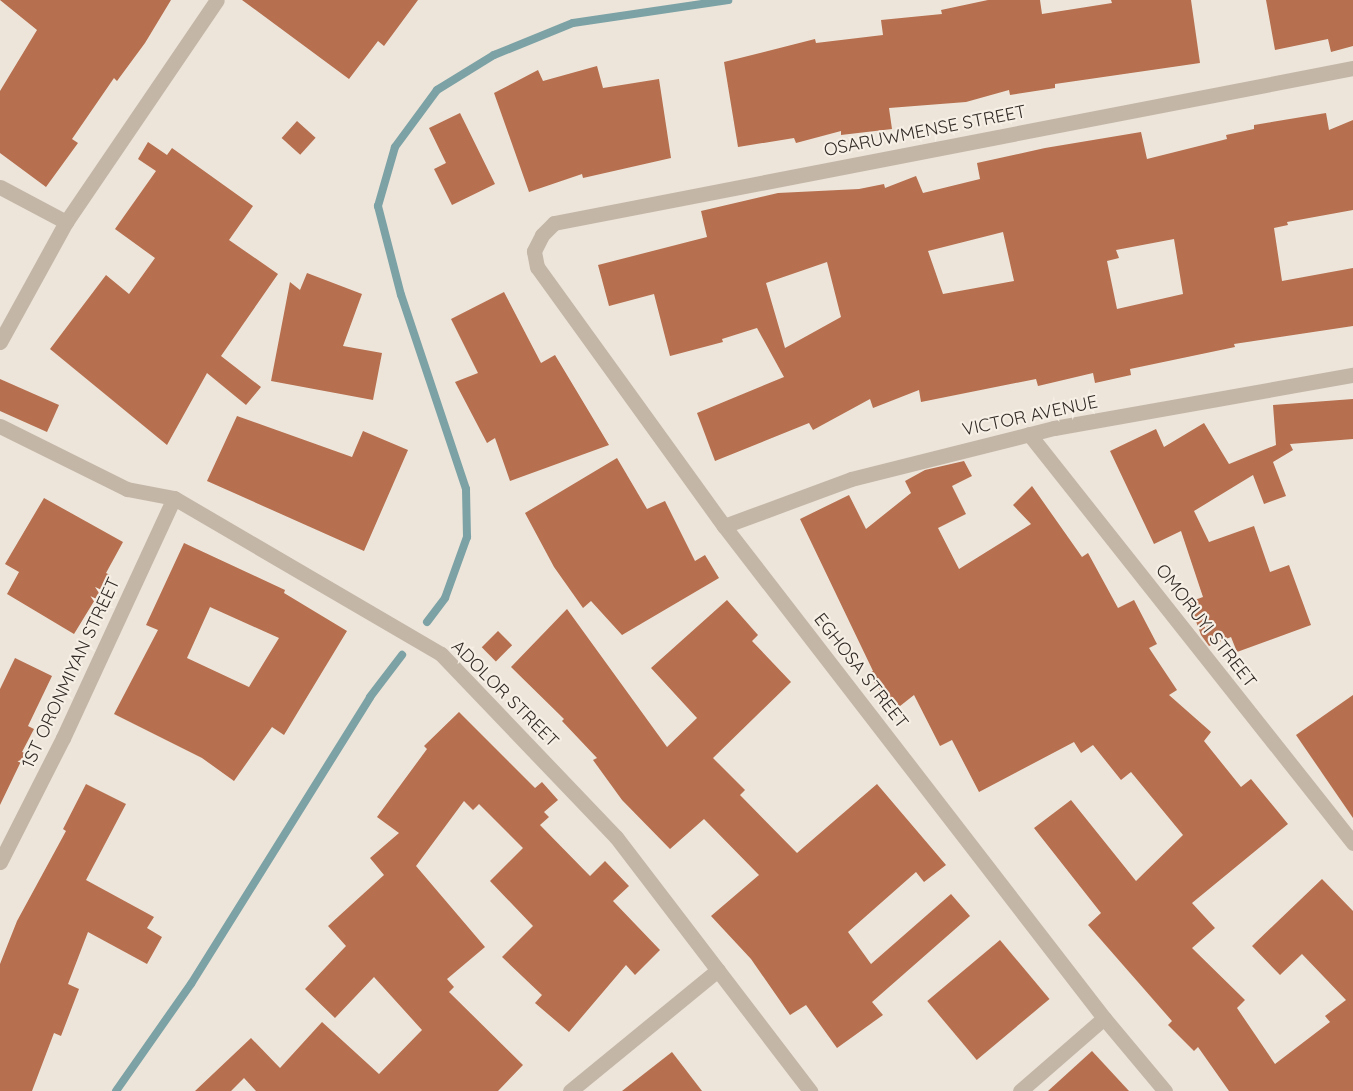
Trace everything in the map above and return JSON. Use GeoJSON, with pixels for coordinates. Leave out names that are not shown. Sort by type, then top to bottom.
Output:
{"type":"FeatureCollection","features":[{"type":"Feature","properties":{"kind":"street"},"geometry":{"type":"LineString","coordinates":[[0,342],[66,222],[217,0]]}},
{"type":"Feature","properties":{"kind":"street","name":"OSARUWMENSE STREET"},"geometry":{"type":"LineString","coordinates":[[537,267],[534,251],[542,234],[554,223],[1353,68]]}},
{"type":"Feature","properties":{"kind":"street"},"geometry":{"type":"LineString","coordinates":[[0,187],[66,222]]}},
{"type":"Feature","properties":{"kind":"street","name":"EGHOSA STREET"},"geometry":{"type":"LineString","coordinates":[[537,267],[724,526],[1104,1018],[1165,1091]]}},
{"type":"Feature","properties":{"kind":"street","name":"VICTOR AVENUE"},"geometry":{"type":"LineString","coordinates":[[724,526],[851,479],[1029,434],[1353,375]]}},
{"type":"Feature","properties":{"kind":"street","name":"ADOLOR STREET"},"geometry":{"type":"LineString","coordinates":[[0,426],[127,489],[174,498],[441,654],[616,837],[810,1091]]}},
{"type":"Feature","properties":{"kind":"street","name":"OMORUYI STREET"},"geometry":{"type":"LineString","coordinates":[[1029,434],[1353,843]]}},
{"type":"Feature","properties":{"kind":"street","name":"1ST ORONMIYAN STREET"},"geometry":{"type":"LineString","coordinates":[[0,862],[63,738],[174,498]]}},
{"type":"Feature","properties":{"kind":"street"},"geometry":{"type":"LineString","coordinates":[[570,1091],[718,970]]}},
{"type":"Feature","properties":{"kind":"street"},"geometry":{"type":"LineString","coordinates":[[1020,1091],[1104,1018]]}},
{"type":"Feature","properties":{"kind":"building"},"geometry":{"type":"Polygon","coordinates":[[[0,0],[171,0],[145,43],[117,81],[114,78],[72,139],[78,143],[46,187],[0,153],[0,91],[37,30],[0,0]]]}},
{"type":"Feature","properties":{"kind":"building"},"geometry":{"type":"Polygon","coordinates":[[[242,0],[418,0],[384,46],[378,41],[349,79],[242,0]]]}},
{"type":"Feature","properties":{"kind":"building"},"geometry":{"type":"Polygon","coordinates":[[[988,0],[1040,0],[1042,14],[1112,3],[1111,0],[1191,0],[1200,63],[1055,84],[1055,88],[1010,95],[1009,90],[966,102],[889,108],[892,129],[841,135],[841,131],[796,143],[794,138],[738,147],[724,62],[815,39],[816,43],[883,35],[881,20],[942,14],[941,10],[988,0]]]}},
{"type":"Feature","properties":{"kind":"building"},"geometry":{"type":"Polygon","coordinates":[[[1266,0],[1353,0],[1353,46],[1331,52],[1328,39],[1275,50],[1266,0]]]}},
{"type":"Feature","properties":{"kind":"building"},"geometry":{"type":"Polygon","coordinates":[[[597,66],[603,88],[659,79],[671,158],[583,178],[582,174],[529,192],[494,93],[538,70],[543,81],[597,66]]]}},
{"type":"Feature","properties":{"kind":"building"},"geometry":{"type":"Polygon","coordinates":[[[460,113],[495,184],[452,205],[434,169],[446,163],[429,128],[460,113]]]}},
{"type":"Feature","properties":{"kind":"building"},"geometry":{"type":"Polygon","coordinates":[[[1326,113],[1329,130],[1353,120],[1353,210],[1287,222],[1288,225],[1274,228],[1282,281],[1353,268],[1353,326],[1234,344],[1235,347],[1130,369],[1131,375],[1095,383],[1093,373],[1038,386],[1036,379],[921,402],[919,390],[873,408],[870,399],[813,430],[809,423],[715,461],[697,413],[784,377],[757,328],[722,339],[723,342],[670,356],[654,294],[609,306],[598,265],[707,237],[701,211],[778,193],[859,189],[884,184],[885,188],[916,176],[923,193],[980,179],[977,163],[1045,148],[1141,132],[1147,159],[1227,139],[1226,135],[1254,129],[1254,125],[1326,113]],[[1003,232],[928,251],[943,294],[1014,281],[1003,232]],[[1174,239],[1116,250],[1119,258],[1107,261],[1117,309],[1183,294],[1174,239]],[[827,262],[766,283],[785,348],[841,317],[827,262]]]}},
{"type":"Feature","properties":{"kind":"building"},"geometry":{"type":"Polygon","coordinates":[[[297,121],[316,138],[300,155],[282,138],[297,121]]]}},
{"type":"Feature","properties":{"kind":"building"},"geometry":{"type":"Polygon","coordinates":[[[148,142],[167,155],[172,148],[253,206],[229,240],[278,274],[221,356],[261,387],[246,405],[207,373],[167,445],[50,349],[106,275],[129,294],[155,258],[115,229],[156,171],[138,159],[148,142]]]}},
{"type":"Feature","properties":{"kind":"building"},"geometry":{"type":"Polygon","coordinates":[[[307,273],[362,294],[343,346],[382,353],[373,400],[271,381],[290,282],[300,290],[307,273]]]}},
{"type":"Feature","properties":{"kind":"building"},"geometry":{"type":"Polygon","coordinates":[[[504,292],[541,363],[555,355],[609,445],[510,481],[495,438],[487,443],[455,382],[478,373],[451,319],[504,292]]]}},
{"type":"Feature","properties":{"kind":"building"},"geometry":{"type":"Polygon","coordinates":[[[0,379],[59,405],[47,432],[0,411],[0,379]]]}},
{"type":"Feature","properties":{"kind":"building"},"geometry":{"type":"Polygon","coordinates":[[[1353,399],[1353,439],[1290,444],[1293,450],[1273,462],[1286,496],[1264,504],[1253,475],[1194,511],[1209,542],[1254,526],[1270,572],[1289,565],[1311,625],[1237,652],[1231,637],[1209,646],[1201,635],[1189,602],[1203,597],[1181,531],[1154,544],[1110,451],[1156,429],[1164,447],[1204,423],[1229,464],[1276,445],[1273,405],[1353,399]]]}},
{"type":"Feature","properties":{"kind":"building"},"geometry":{"type":"Polygon","coordinates":[[[237,416],[352,457],[363,431],[408,450],[364,551],[207,481],[237,416]]]}},
{"type":"Feature","properties":{"kind":"building"},"geometry":{"type":"Polygon","coordinates":[[[617,458],[647,509],[665,501],[695,561],[705,555],[719,578],[622,635],[591,601],[583,608],[554,567],[525,513],[617,458]]]}},
{"type":"Feature","properties":{"kind":"building"},"geometry":{"type":"Polygon","coordinates":[[[964,461],[972,476],[952,486],[966,514],[938,528],[959,569],[1031,524],[1013,505],[1032,486],[1082,557],[1088,553],[1118,608],[1134,600],[1157,644],[1149,648],[1177,690],[1169,695],[1211,732],[1204,741],[1241,787],[1251,779],[1288,824],[1192,903],[1215,928],[1192,948],[1245,1000],[1237,1008],[1275,1064],[1330,1022],[1325,1016],[1346,1000],[1302,954],[1280,975],[1252,946],[1322,879],[1353,911],[1353,1091],[1229,1091],[1198,1047],[1194,1051],[1168,1025],[1172,1021],[1088,925],[1101,913],[1034,828],[1071,800],[1136,881],[1183,835],[1131,772],[1121,780],[1093,745],[1081,753],[1074,742],[979,792],[952,740],[940,746],[914,695],[895,710],[868,674],[873,671],[800,519],[849,495],[866,529],[911,493],[905,481],[925,470],[964,461]]]}},
{"type":"Feature","properties":{"kind":"building"},"geometry":{"type":"Polygon","coordinates":[[[44,498],[123,542],[106,573],[110,575],[74,634],[7,594],[19,572],[5,564],[44,498]]]}},
{"type":"Feature","properties":{"kind":"building"},"geometry":{"type":"Polygon","coordinates":[[[184,543],[285,590],[284,593],[347,631],[284,735],[272,727],[234,781],[202,758],[114,714],[158,630],[146,625],[184,543]],[[210,607],[187,658],[249,687],[279,638],[210,607]]]}},
{"type":"Feature","properties":{"kind":"building"},"geometry":{"type":"Polygon","coordinates":[[[727,600],[758,635],[752,641],[791,682],[713,758],[745,790],[740,795],[797,853],[877,784],[946,865],[924,882],[916,872],[848,932],[871,964],[951,894],[970,916],[872,1002],[883,1015],[837,1048],[806,1005],[790,1015],[751,959],[711,916],[759,875],[704,819],[670,849],[622,800],[593,760],[597,758],[562,721],[564,719],[511,667],[567,609],[667,747],[697,718],[651,668],[727,600]]]}},
{"type":"Feature","properties":{"kind":"building"},"geometry":{"type":"Polygon","coordinates":[[[498,631],[512,645],[496,661],[482,647],[498,631]]]}},
{"type":"Feature","properties":{"kind":"building"},"geometry":{"type":"Polygon","coordinates":[[[15,658],[52,676],[28,726],[34,729],[22,752],[25,753],[0,805],[0,689],[15,658]]]}},
{"type":"Feature","properties":{"kind":"building"},"geometry":{"type":"Polygon","coordinates":[[[1353,695],[1353,818],[1296,735],[1353,695]]]}},
{"type":"Feature","properties":{"kind":"building"},"geometry":{"type":"Polygon","coordinates":[[[459,712],[535,788],[542,782],[558,800],[544,812],[549,817],[540,825],[590,876],[605,861],[629,886],[613,901],[660,950],[635,975],[626,965],[569,1032],[535,1003],[542,995],[502,957],[533,926],[490,881],[523,848],[479,804],[473,810],[464,801],[416,866],[485,947],[447,979],[454,987],[449,992],[523,1065],[498,1091],[256,1091],[244,1078],[231,1091],[195,1091],[251,1038],[280,1068],[322,1022],[379,1074],[422,1030],[374,977],[335,1018],[305,989],[346,946],[328,926],[384,875],[370,858],[399,833],[377,817],[427,749],[424,746],[459,712]]]}},
{"type":"Feature","properties":{"kind":"building"},"geometry":{"type":"Polygon","coordinates":[[[86,784],[126,804],[86,880],[154,917],[147,928],[162,937],[147,964],[88,932],[68,984],[79,989],[61,1036],[54,1033],[32,1091],[0,1091],[0,964],[17,921],[66,831],[63,829],[86,784]]]}},
{"type":"Feature","properties":{"kind":"building"},"geometry":{"type":"Polygon","coordinates":[[[1000,940],[1049,999],[977,1060],[927,1001],[1000,940]]]}},
{"type":"Feature","properties":{"kind":"building"},"geometry":{"type":"Polygon","coordinates":[[[1092,1051],[1129,1091],[1048,1091],[1092,1051]]]}},
{"type":"Feature","properties":{"kind":"building"},"geometry":{"type":"Polygon","coordinates":[[[672,1052],[702,1091],[622,1091],[672,1052]]]}},
{"type":"Feature","properties":{"kind":"waterway"},"geometry":{"type":"LineString","coordinates":[[427,622],[445,598],[467,537],[466,489],[401,295],[378,206],[395,147],[437,90],[494,55],[573,23],[728,0]]}},
{"type":"Feature","properties":{"kind":"waterway"},"geometry":{"type":"LineString","coordinates":[[116,1091],[191,984],[370,697],[402,655]]}}]}
